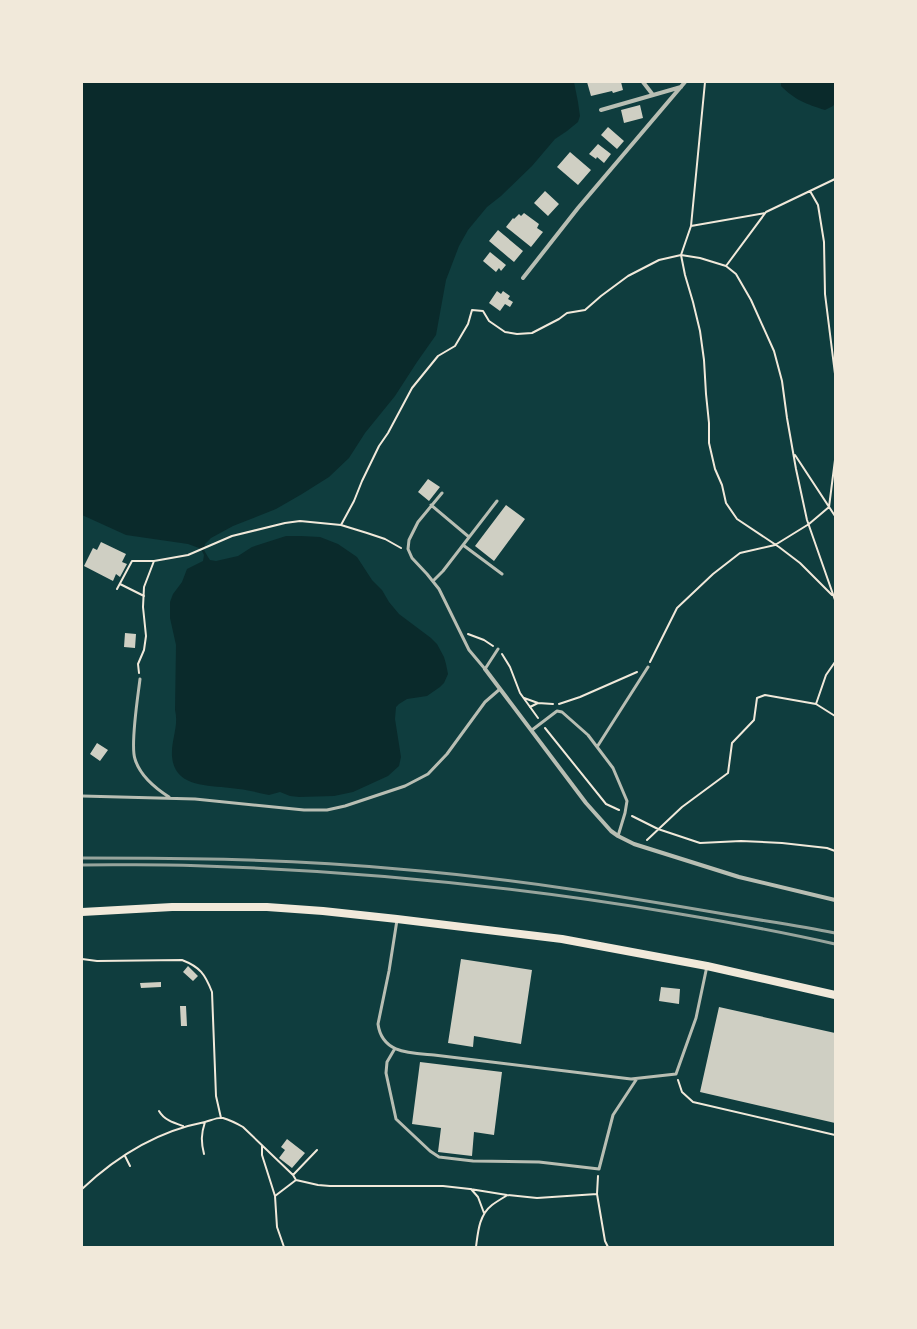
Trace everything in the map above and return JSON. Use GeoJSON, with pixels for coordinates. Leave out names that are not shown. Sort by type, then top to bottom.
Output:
{"type":"FeatureCollection","features":[{"type":"Feature","properties":{"kind":"main road"},"geometry":{"type":"LineString","coordinates":[[82,912],[172,907],[267,907],[398,919],[562,939],[706,966],[835,995]]}},
{"type":"Feature","properties":{"kind":"street"},"geometry":{"type":"LineString","coordinates":[[643,82],[653,95]]}},
{"type":"Feature","properties":{"kind":"street"},"geometry":{"type":"LineString","coordinates":[[523,278],[578,208],[685,82]]}},
{"type":"Feature","properties":{"kind":"street"},"geometry":{"type":"LineString","coordinates":[[601,110],[682,87]]}},
{"type":"Feature","properties":{"kind":"street"},"geometry":{"type":"LineString","coordinates":[[485,669],[594,814],[618,836],[634,844],[726,874],[835,900]]}},
{"type":"Feature","properties":{"kind":"lane"},"geometry":{"type":"LineString","coordinates":[[442,493],[415,527],[409,540],[408,549],[412,558],[433,581],[443,597],[469,650],[485,669],[498,649]]}},
{"type":"Feature","properties":{"kind":"lane"},"geometry":{"type":"LineString","coordinates":[[433,581],[444,571],[497,501]]}},
{"type":"Feature","properties":{"kind":"lane"},"geometry":{"type":"LineString","coordinates":[[431,505],[469,537]]}},
{"type":"Feature","properties":{"kind":"lane"},"geometry":{"type":"LineString","coordinates":[[463,545],[502,574]]}},
{"type":"Feature","properties":{"kind":"lane"},"geometry":{"type":"LineString","coordinates":[[597,747],[648,667]]}},
{"type":"Feature","properties":{"kind":"lane"},"geometry":{"type":"LineString","coordinates":[[140,679],[134,758],[142,773],[148,780],[169,797]]}},
{"type":"Feature","properties":{"kind":"lane"},"geometry":{"type":"LineString","coordinates":[[82,796],[169,797],[224,801],[304,810],[327,810],[354,804],[404,786],[428,774],[447,754],[485,702],[500,689]]}},
{"type":"Feature","properties":{"kind":"lane"},"geometry":{"type":"LineString","coordinates":[[532,730],[557,712],[562,712],[588,735],[613,768],[627,801],[618,836]]}},
{"type":"Feature","properties":{"kind":"lane"},"geometry":{"type":"LineString","coordinates":[[398,919],[378,1024],[379,1031],[394,1050],[407,1053],[636,1080],[676,1074],[696,1018],[706,966]]}},
{"type":"Feature","properties":{"kind":"lane"},"geometry":{"type":"LineString","coordinates":[[394,1050],[387,1062],[386,1073],[396,1119],[430,1151],[439,1157],[473,1161],[539,1162],[599,1169],[613,1115],[636,1080]]}},
{"type":"Feature","properties":{"kind":"path"},"geometry":{"type":"LineString","coordinates":[[706,82],[691,226],[681,256],[684,275],[693,302],[700,331],[704,360],[709,423],[709,443],[715,469],[722,485],[726,503],[737,519],[800,563],[833,596]]}},
{"type":"Feature","properties":{"kind":"path"},"geometry":{"type":"LineString","coordinates":[[691,226],[766,212],[835,179]]}},
{"type":"Feature","properties":{"kind":"path"},"geometry":{"type":"LineString","coordinates":[[810,191],[818,205],[824,242],[825,294],[835,374]]}},
{"type":"Feature","properties":{"kind":"path"},"geometry":{"type":"LineString","coordinates":[[726,266],[766,212]]}},
{"type":"Feature","properties":{"kind":"path"},"geometry":{"type":"LineString","coordinates":[[340,526],[354,501],[378,446],[388,433],[412,388],[438,356],[454,346],[468,324],[472,310],[483,311],[489,321],[505,332],[517,334],[532,333],[567,313],[585,310],[628,276],[659,260],[681,256],[700,258],[726,266],[736,274],[751,300],[774,351],[782,382],[796,469],[809,524],[835,600]]}},
{"type":"Feature","properties":{"kind":"path"},"geometry":{"type":"LineString","coordinates":[[794,454],[835,516]]}},
{"type":"Feature","properties":{"kind":"path"},"geometry":{"type":"LineString","coordinates":[[523,698],[538,703],[557,705],[580,697],[648,667],[677,608],[712,574],[740,553],[775,545],[809,524],[829,506],[835,460]]}},
{"type":"Feature","properties":{"kind":"path"},"geometry":{"type":"LineString","coordinates":[[117,589],[132,561],[154,561],[188,555],[232,536],[285,523],[300,521],[340,526],[377,536],[399,548],[408,549]]}},
{"type":"Feature","properties":{"kind":"path"},"geometry":{"type":"LineString","coordinates":[[140,679],[138,664],[144,650],[146,636],[143,607],[144,596],[147,578],[154,561]]}},
{"type":"Feature","properties":{"kind":"path"},"geometry":{"type":"LineString","coordinates":[[119,584],[144,596]]}},
{"type":"Feature","properties":{"kind":"path"},"geometry":{"type":"LineString","coordinates":[[460,630],[484,640],[501,652],[510,667],[523,698],[541,723],[606,804],[658,829],[700,843],[741,841],[782,843],[827,848],[835,851]]}},
{"type":"Feature","properties":{"kind":"path"},"geometry":{"type":"LineString","coordinates":[[816,704],[826,675],[835,662]]}},
{"type":"Feature","properties":{"kind":"path"},"geometry":{"type":"LineString","coordinates":[[645,842],[682,807],[728,773],[732,743],[754,720],[757,698],[764,695],[816,704],[835,716]]}},
{"type":"Feature","properties":{"kind":"path"},"geometry":{"type":"LineString","coordinates":[[530,707],[538,703]]}},
{"type":"Feature","properties":{"kind":"path"},"geometry":{"type":"LineString","coordinates":[[82,959],[97,961],[182,960],[193,964],[201,971],[207,979],[212,992],[216,1096],[222,1118]]}},
{"type":"Feature","properties":{"kind":"path"},"geometry":{"type":"LineString","coordinates":[[676,1074],[682,1092],[693,1102],[835,1135]]}},
{"type":"Feature","properties":{"kind":"path"},"geometry":{"type":"LineString","coordinates":[[159,1111],[161,1115],[170,1121],[184,1127]]}},
{"type":"Feature","properties":{"kind":"path"},"geometry":{"type":"LineString","coordinates":[[82,1189],[95,1177],[139,1146],[184,1127],[222,1118],[234,1122],[242,1127],[293,1175],[296,1180],[318,1185],[443,1186],[470,1188],[507,1196],[536,1198],[597,1194]]}},
{"type":"Feature","properties":{"kind":"path"},"geometry":{"type":"LineString","coordinates":[[204,1122],[201,1132],[204,1154]]}},
{"type":"Feature","properties":{"kind":"path"},"geometry":{"type":"LineString","coordinates":[[262,1146],[262,1155],[275,1196],[277,1227],[284,1247]]}},
{"type":"Feature","properties":{"kind":"path"},"geometry":{"type":"LineString","coordinates":[[293,1175],[317,1150]]}},
{"type":"Feature","properties":{"kind":"path"},"geometry":{"type":"LineString","coordinates":[[125,1156],[130,1166]]}},
{"type":"Feature","properties":{"kind":"path"},"geometry":{"type":"LineString","coordinates":[[599,1169],[597,1194],[605,1241],[608,1247]]}},
{"type":"Feature","properties":{"kind":"path"},"geometry":{"type":"LineString","coordinates":[[275,1196],[296,1180]]}},
{"type":"Feature","properties":{"kind":"path"},"geometry":{"type":"LineString","coordinates":[[470,1188],[478,1196],[484,1213]]}},
{"type":"Feature","properties":{"kind":"path"},"geometry":{"type":"LineString","coordinates":[[476,1247],[479,1229],[484,1213],[492,1205],[507,1196]]}},
{"type":"Feature","properties":{"kind":"water"},"geometry":{"type":"Polygon","coordinates":[[[82,82],[574,82],[580,116],[578,122],[555,139],[532,166],[501,196],[487,207],[468,230],[459,246],[446,280],[436,335],[395,396],[365,433],[349,458],[329,477],[302,494],[276,509],[233,526],[211,538],[205,544],[204,550],[208,557],[210,560],[216,561],[238,556],[252,547],[286,536],[320,537],[338,544],[357,557],[372,580],[382,590],[389,602],[399,614],[437,644],[444,657],[448,674],[444,683],[427,696],[407,699],[396,707],[395,719],[401,757],[399,766],[388,776],[353,792],[334,796],[299,797],[290,796],[280,792],[269,795],[235,788],[202,785],[185,779],[179,774],[174,766],[172,750],[176,722],[176,645],[170,618],[170,602],[173,594],[182,582],[187,569],[203,561],[204,555],[199,548],[188,544],[126,535],[82,515],[82,82]]]}},
{"type":"Feature","properties":{"kind":"water"},"geometry":{"type":"Polygon","coordinates":[[[781,82],[835,82],[835,103],[833,106],[825,110],[812,106],[791,95],[781,86],[781,82]]]}},
{"type":"Feature","properties":{"kind":"building"},"geometry":{"type":"Polygon","coordinates":[[[587,82],[621,82],[623,90],[591,96],[587,82]]]}},
{"type":"Feature","properties":{"kind":"building"},"geometry":{"type":"Polygon","coordinates":[[[640,105],[643,118],[624,123],[621,110],[640,105]]]}},
{"type":"Feature","properties":{"kind":"building"},"geometry":{"type":"Polygon","coordinates":[[[608,127],[624,141],[617,149],[601,135],[608,127]]]}},
{"type":"Feature","properties":{"kind":"building"},"geometry":{"type":"Polygon","coordinates":[[[598,144],[611,154],[604,163],[597,157],[596,159],[589,154],[598,144]]]}},
{"type":"Feature","properties":{"kind":"building"},"geometry":{"type":"Polygon","coordinates":[[[570,152],[591,170],[578,185],[557,167],[570,152]]]}},
{"type":"Feature","properties":{"kind":"building"},"geometry":{"type":"Polygon","coordinates":[[[545,191],[559,204],[548,216],[534,203],[545,191]]]}},
{"type":"Feature","properties":{"kind":"building"},"geometry":{"type":"Polygon","coordinates":[[[524,213],[539,224],[537,228],[543,232],[531,247],[506,227],[513,218],[514,219],[519,214],[521,216],[524,213]]]}},
{"type":"Feature","properties":{"kind":"building"},"geometry":{"type":"Polygon","coordinates":[[[498,230],[523,251],[514,262],[489,241],[498,230]]]}},
{"type":"Feature","properties":{"kind":"building"},"geometry":{"type":"Polygon","coordinates":[[[490,252],[506,265],[501,271],[499,268],[496,272],[483,261],[490,252]]]}},
{"type":"Feature","properties":{"kind":"building"},"geometry":{"type":"Polygon","coordinates":[[[497,291],[501,294],[503,291],[510,296],[508,299],[513,302],[510,307],[505,304],[500,311],[489,303],[497,291]]]}},
{"type":"Feature","properties":{"kind":"building"},"geometry":{"type":"Polygon","coordinates":[[[428,479],[440,487],[429,501],[418,492],[428,479]]]}},
{"type":"Feature","properties":{"kind":"building"},"geometry":{"type":"Polygon","coordinates":[[[506,505],[525,519],[494,561],[475,546],[506,505]]]}},
{"type":"Feature","properties":{"kind":"building"},"geometry":{"type":"Polygon","coordinates":[[[101,542],[126,554],[122,562],[127,564],[120,577],[116,574],[113,581],[84,566],[93,548],[97,550],[101,542]]]}},
{"type":"Feature","properties":{"kind":"building"},"geometry":{"type":"Polygon","coordinates":[[[125,633],[136,634],[135,648],[124,647],[125,633]]]}},
{"type":"Feature","properties":{"kind":"building"},"geometry":{"type":"Polygon","coordinates":[[[97,743],[108,750],[100,761],[90,754],[97,743]]]}},
{"type":"Feature","properties":{"kind":"building"},"geometry":{"type":"Polygon","coordinates":[[[461,959],[532,970],[521,1044],[474,1036],[473,1047],[448,1043],[461,959]]]}},
{"type":"Feature","properties":{"kind":"building"},"geometry":{"type":"Polygon","coordinates":[[[188,966],[198,976],[193,981],[183,972],[188,966]]]}},
{"type":"Feature","properties":{"kind":"building"},"geometry":{"type":"Polygon","coordinates":[[[161,982],[161,987],[141,988],[140,983],[161,982]]]}},
{"type":"Feature","properties":{"kind":"building"},"geometry":{"type":"Polygon","coordinates":[[[661,987],[680,989],[679,1004],[659,1001],[661,987]]]}},
{"type":"Feature","properties":{"kind":"building"},"geometry":{"type":"Polygon","coordinates":[[[180,1006],[186,1006],[187,1026],[181,1026],[180,1006]]]}},
{"type":"Feature","properties":{"kind":"building"},"geometry":{"type":"Polygon","coordinates":[[[719,1007],[835,1033],[835,1123],[700,1092],[719,1007]]]}},
{"type":"Feature","properties":{"kind":"building"},"geometry":{"type":"Polygon","coordinates":[[[420,1062],[502,1072],[494,1135],[474,1132],[472,1156],[438,1152],[441,1128],[412,1124],[420,1062]]]}},
{"type":"Feature","properties":{"kind":"building"},"geometry":{"type":"Polygon","coordinates":[[[287,1139],[305,1153],[292,1168],[279,1158],[285,1150],[281,1147],[287,1139]]]}},
{"type":"Feature","properties":{"kind":"railway"},"geometry":{"type":"LineString","coordinates":[[82,858],[280,861],[359,866],[481,877],[606,894],[835,933]]}},
{"type":"Feature","properties":{"kind":"railway"},"geometry":{"type":"LineString","coordinates":[[82,865],[173,865],[263,868],[381,876],[499,888],[557,895],[674,913],[795,935],[835,944]]}}]}
